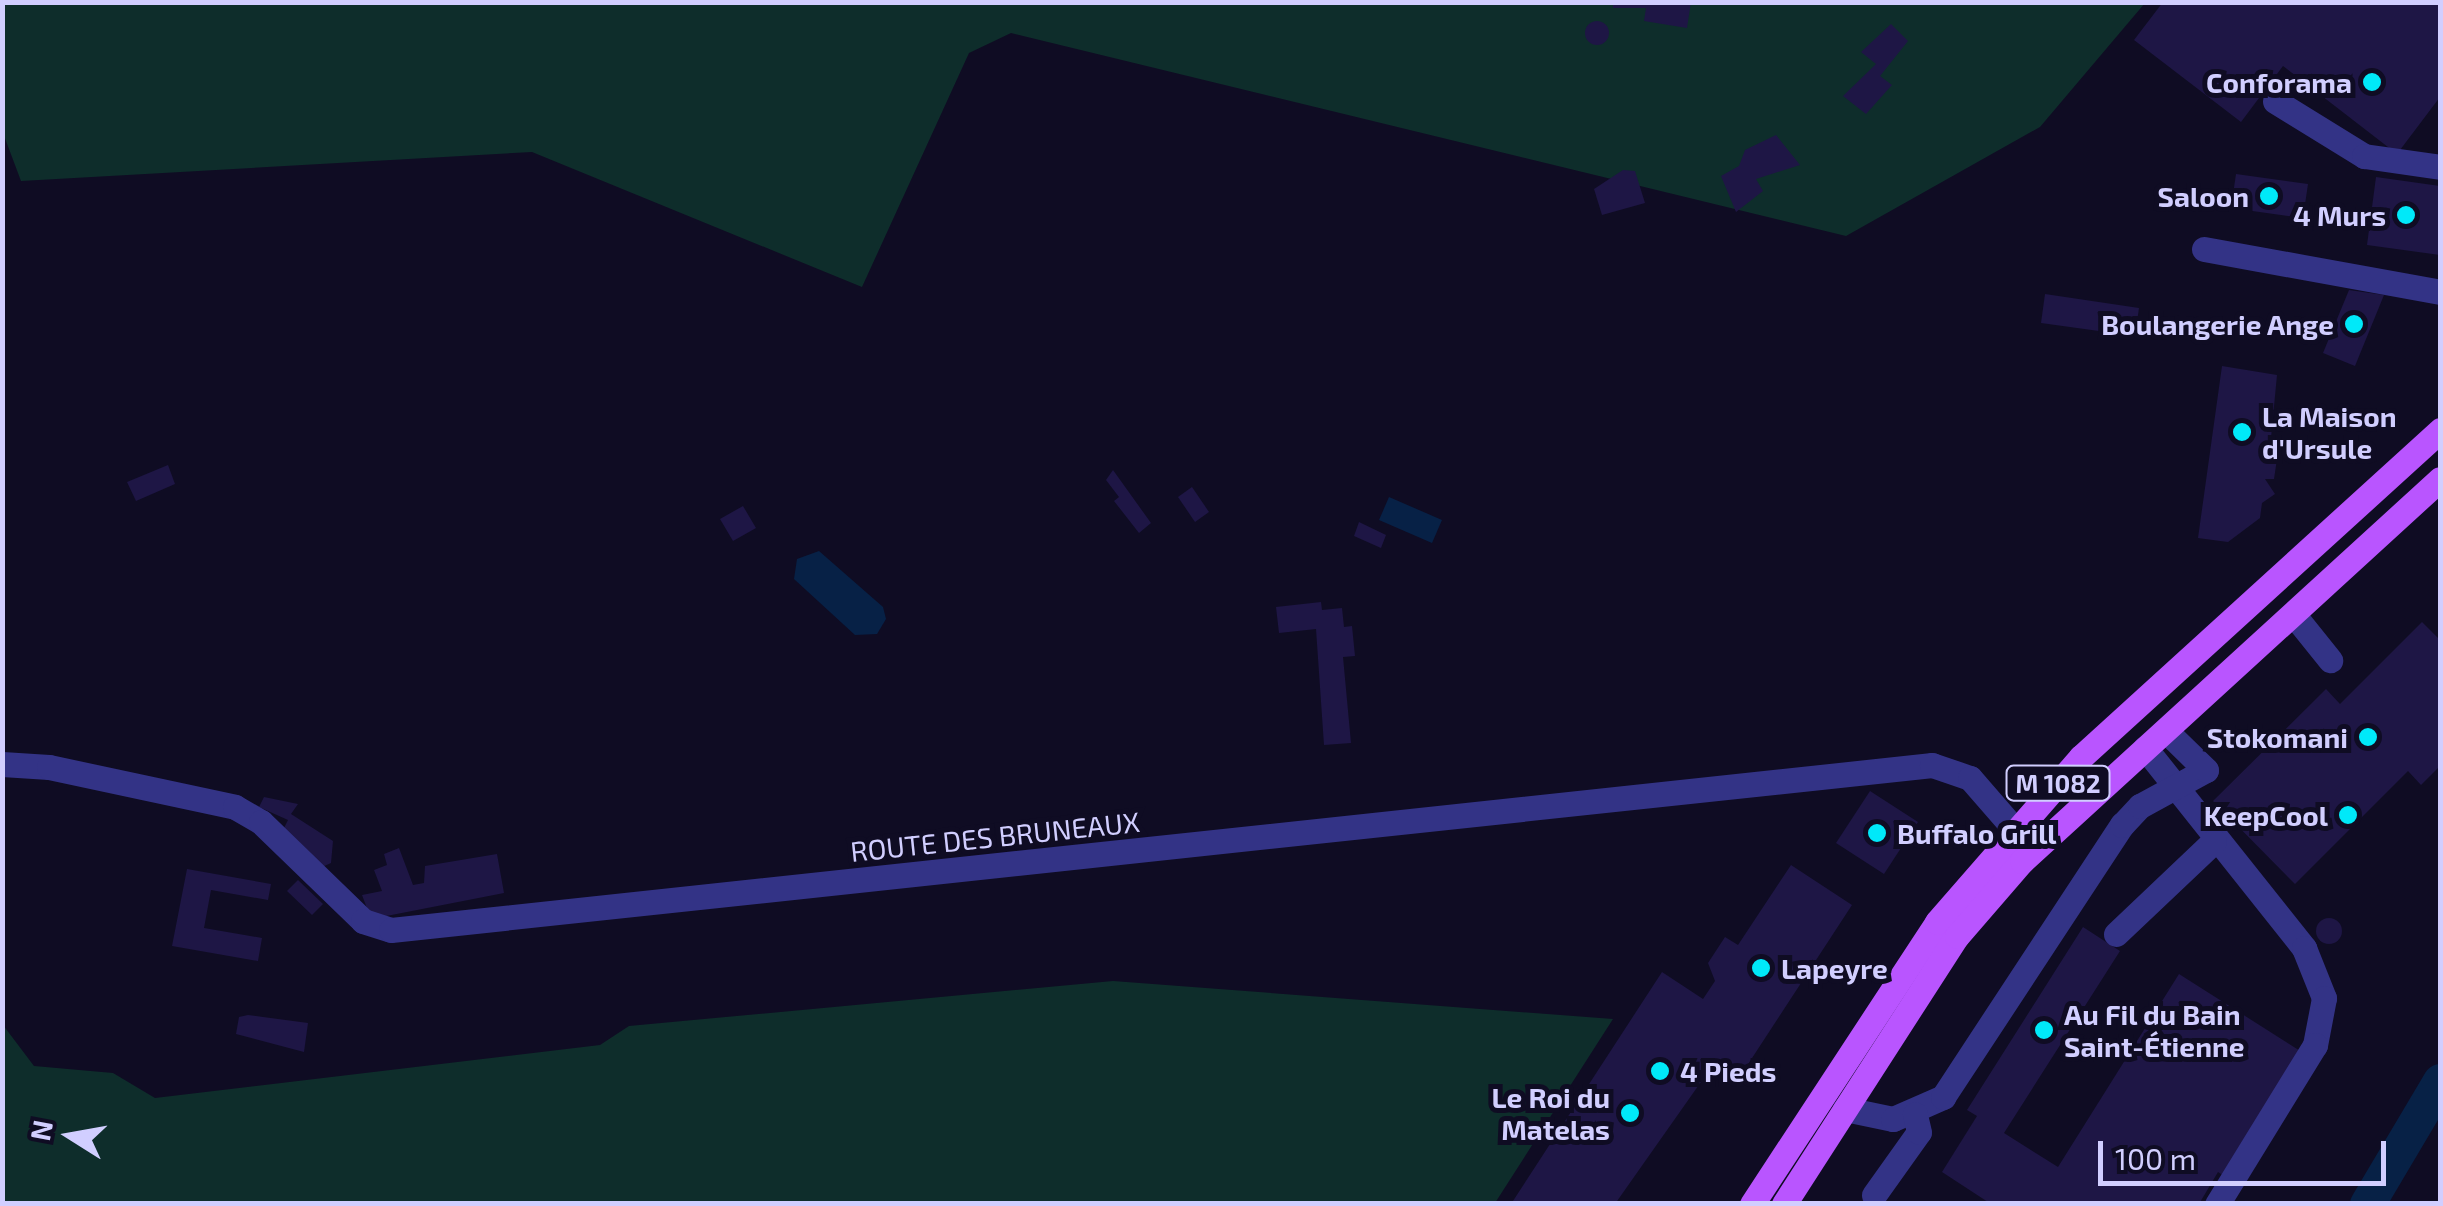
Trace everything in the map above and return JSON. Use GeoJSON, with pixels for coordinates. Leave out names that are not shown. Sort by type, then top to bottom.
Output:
{"type":"FeatureCollection","features":[{"type":"Feature","properties":{"kind":"main road","name":"M 1082"},"geometry":{"type":"LineString","coordinates":[[1752,1204],[1937,922],[2016,831],[2118,724],[2440,430]]}},
{"type":"Feature","properties":{"kind":"main road","name":"M 1082"},"geometry":{"type":"LineString","coordinates":[[1784,1204],[1957,936],[2022,861],[2440,479]]}},
{"type":"Feature","properties":{"kind":"main road"},"geometry":{"type":"LineString","coordinates":[[2139,705],[2166,731]]}},
{"type":"Feature","properties":{"kind":"main road"},"geometry":{"type":"LineString","coordinates":[[2118,724],[2144,748]]}},
{"type":"Feature","properties":{"kind":"street"},"geometry":{"type":"LineString","coordinates":[[2275,101],[2364,156],[2438,160]]}},
{"type":"Feature","properties":{"kind":"street"},"geometry":{"type":"LineString","coordinates":[[2204,249],[2440,292]]}},
{"type":"Feature","properties":{"kind":"street"},"geometry":{"type":"LineString","coordinates":[[2294,615],[2330,660]]}},
{"type":"Feature","properties":{"kind":"street"},"geometry":{"type":"LineString","coordinates":[[1845,1109],[1871,1119],[1915,1114],[1943,1097],[2122,824],[2140,806],[2179,789],[2206,770],[2166,731]]}},
{"type":"Feature","properties":{"kind":"street"},"geometry":{"type":"LineString","coordinates":[[2144,748],[2179,789],[2214,841],[2304,948],[2324,998],[2315,1045],[2217,1204]]}},
{"type":"Feature","properties":{"kind":"street","name":"ROUTE DES BRUNEAUX"},"geometry":{"type":"LineString","coordinates":[[2,764],[50,768],[234,807],[261,822],[363,921],[392,930],[1877,768],[1932,765],[1970,778],[2016,831]]}},
{"type":"Feature","properties":{"kind":"street"},"geometry":{"type":"LineString","coordinates":[[2016,831],[2022,861]]}},
{"type":"Feature","properties":{"kind":"street"},"geometry":{"type":"LineString","coordinates":[[2116,934],[2214,841]]}},
{"type":"Feature","properties":{"kind":"street"},"geometry":{"type":"LineString","coordinates":[[1874,1195],[1920,1132],[1915,1114]]}},
{"type":"Feature","properties":{"kind":"green space"},"geometry":{"type":"Polygon","coordinates":[[[3,3],[2145,3],[2040,127],[1846,236],[1011,33],[969,53],[862,287],[532,152],[21,181],[3,133],[3,3]]]}},
{"type":"Feature","properties":{"kind":"green space"},"geometry":{"type":"Polygon","coordinates":[[[1113,981],[1613,1019],[1495,1203],[3,1203],[3,1025],[34,1066],[113,1073],[155,1098],[600,1045],[629,1026],[1113,981]]]}},
{"type":"Feature","properties":{"kind":"water"},"geometry":{"type":"Polygon","coordinates":[[[1389,497],[1442,520],[1432,543],[1379,520],[1389,497]]]}},
{"type":"Feature","properties":{"kind":"water"},"geometry":{"type":"Polygon","coordinates":[[[819,551],[883,607],[886,619],[877,634],[855,635],[794,579],[797,559],[819,551]]]}},
{"type":"Feature","properties":{"kind":"building"},"geometry":{"type":"Polygon","coordinates":[[[1613,2],[1691,2],[1687,28],[1644,21],[1646,8],[1613,8],[1613,2]]]}},
{"type":"Feature","properties":{"kind":"building","name":"Conforama"},"geometry":{"type":"Polygon","coordinates":[[[2163,2],[2440,2],[2440,97],[2397,154],[2283,66],[2241,122],[2134,40],[2163,2]]]}},
{"type":"Feature","properties":{"kind":"building"},"geometry":{"type":"Polygon","coordinates":[[[1597,21],[1609,33],[1597,45],[1585,33],[1597,21]]]}},
{"type":"Feature","properties":{"kind":"building"},"geometry":{"type":"Polygon","coordinates":[[[1891,24],[1908,41],[1880,76],[1892,85],[1866,114],[1843,96],[1876,64],[1861,52],[1891,24]]]}},
{"type":"Feature","properties":{"kind":"building"},"geometry":{"type":"Polygon","coordinates":[[[1776,135],[1800,165],[1756,179],[1763,191],[1736,212],[1721,176],[1739,166],[1745,150],[1776,135]]]}},
{"type":"Feature","properties":{"kind":"building"},"geometry":{"type":"Polygon","coordinates":[[[1623,170],[1635,171],[1645,203],[1602,215],[1594,189],[1623,170]]]}},
{"type":"Feature","properties":{"kind":"building","name":"Saloon"},"geometry":{"type":"Polygon","coordinates":[[[2236,174],[2308,184],[2303,218],[2231,208],[2236,174]]]}},
{"type":"Feature","properties":{"kind":"building","name":"4 Murs"},"geometry":{"type":"Polygon","coordinates":[[[2376,177],[2440,186],[2440,255],[2367,245],[2376,177]]]}},
{"type":"Feature","properties":{"kind":"building","name":"Boulangerie Ange"},"geometry":{"type":"Polygon","coordinates":[[[2349,290],[2384,295],[2355,366],[2323,353],[2349,290]]]}},
{"type":"Feature","properties":{"kind":"building"},"geometry":{"type":"Polygon","coordinates":[[[2045,294],[2139,308],[2135,336],[2041,323],[2045,294]]]}},
{"type":"Feature","properties":{"kind":"building","name":"La Maison d'Ursule"},"geometry":{"type":"Polygon","coordinates":[[[2222,366],[2277,375],[2271,438],[2280,439],[2274,479],[2265,479],[2275,494],[2262,503],[2260,518],[2228,542],[2198,538],[2222,366]]]}},
{"type":"Feature","properties":{"kind":"building"},"geometry":{"type":"Polygon","coordinates":[[[168,465],[175,484],[136,501],[127,482],[168,465]]]}},
{"type":"Feature","properties":{"kind":"building"},"geometry":{"type":"Polygon","coordinates":[[[1113,470],[1151,523],[1139,533],[1114,501],[1119,497],[1106,480],[1113,470]]]}},
{"type":"Feature","properties":{"kind":"building"},"geometry":{"type":"Polygon","coordinates":[[[1192,487],[1209,512],[1195,522],[1178,497],[1192,487]]]}},
{"type":"Feature","properties":{"kind":"building"},"geometry":{"type":"Polygon","coordinates":[[[743,506],[756,528],[733,541],[720,519],[743,506]]]}},
{"type":"Feature","properties":{"kind":"building"},"geometry":{"type":"Polygon","coordinates":[[[1359,522],[1386,535],[1381,548],[1354,536],[1359,522]]]}},
{"type":"Feature","properties":{"kind":"building"},"geometry":{"type":"Polygon","coordinates":[[[1321,602],[1322,610],[1342,608],[1344,627],[1352,626],[1355,656],[1343,657],[1351,743],[1324,745],[1316,629],[1279,633],[1276,607],[1321,602]]]}},
{"type":"Feature","properties":{"kind":"building"},"geometry":{"type":"Polygon","coordinates":[[[2422,622],[2440,640],[2440,766],[2421,785],[2408,771],[2295,884],[2213,801],[2326,689],[2340,704],[2422,622]]]}},
{"type":"Feature","properties":{"kind":"building","name":"Buffalo Grill"},"geometry":{"type":"Polygon","coordinates":[[[1870,791],[1918,822],[1884,874],[1836,843],[1870,791]]]}},
{"type":"Feature","properties":{"kind":"building"},"geometry":{"type":"Polygon","coordinates":[[[264,797],[298,804],[291,814],[333,841],[331,863],[320,868],[284,828],[288,820],[259,807],[264,797]]]}},
{"type":"Feature","properties":{"kind":"building"},"geometry":{"type":"Polygon","coordinates":[[[399,848],[413,885],[424,883],[425,866],[497,854],[504,893],[371,919],[362,895],[382,891],[374,870],[387,865],[384,854],[399,848]]]}},
{"type":"Feature","properties":{"kind":"building"},"geometry":{"type":"Polygon","coordinates":[[[1791,865],[1852,905],[1739,1078],[1715,1062],[1615,1204],[1511,1204],[1662,972],[1703,999],[1715,981],[1708,963],[1725,937],[1738,945],[1791,865]]]}},
{"type":"Feature","properties":{"kind":"building"},"geometry":{"type":"Polygon","coordinates":[[[187,869],[271,884],[268,900],[211,890],[204,928],[262,938],[258,961],[172,946],[187,869]]]}},
{"type":"Feature","properties":{"kind":"building"},"geometry":{"type":"Polygon","coordinates":[[[298,880],[323,904],[312,915],[287,891],[298,880]]]}},
{"type":"Feature","properties":{"kind":"building"},"geometry":{"type":"Polygon","coordinates":[[[2329,918],[2338,922],[2342,931],[2338,940],[2329,944],[2320,940],[2316,931],[2320,922],[2329,918]]]}},
{"type":"Feature","properties":{"kind":"building"},"geometry":{"type":"Polygon","coordinates":[[[2083,927],[2120,951],[2004,1133],[2058,1167],[2179,974],[2305,1054],[2227,1178],[2218,1172],[2199,1204],[1991,1204],[1942,1172],[1977,1116],[1967,1110],[2083,927]]]}},
{"type":"Feature","properties":{"kind":"building"},"geometry":{"type":"Polygon","coordinates":[[[239,1017],[308,1023],[304,1052],[236,1034],[239,1017]]]}},
{"type":"Feature","properties":{"kind":"waterway"},"geometry":{"type":"LineString","coordinates":[[2367,1204],[2440,1081]]}},
{"type":"Feature","properties":{"kind":"place","name":"Conforama"},"geometry":{"type":"Point","coordinates":[2372,82]}},
{"type":"Feature","properties":{"kind":"place","name":"Saloon"},"geometry":{"type":"Point","coordinates":[2269,196]}},
{"type":"Feature","properties":{"kind":"place","name":"4 Murs"},"geometry":{"type":"Point","coordinates":[2406,215]}},
{"type":"Feature","properties":{"kind":"place","name":"Boulangerie Ange"},"geometry":{"type":"Point","coordinates":[2354,324]}},
{"type":"Feature","properties":{"kind":"place","name":"La Maison d'Ursule"},"geometry":{"type":"Point","coordinates":[2242,432]}},
{"type":"Feature","properties":{"kind":"place","name":"Stokomani"},"geometry":{"type":"Point","coordinates":[2368,737]}},
{"type":"Feature","properties":{"kind":"place","name":"KeepCool"},"geometry":{"type":"Point","coordinates":[2348,815]}},
{"type":"Feature","properties":{"kind":"place","name":"Buffalo Grill"},"geometry":{"type":"Point","coordinates":[1877,833]}},
{"type":"Feature","properties":{"kind":"place","name":"Lapeyre"},"geometry":{"type":"Point","coordinates":[1761,968]}},
{"type":"Feature","properties":{"kind":"place","name":"Au Fil du Bain Saint-Étienne"},"geometry":{"type":"Point","coordinates":[2044,1030]}},
{"type":"Feature","properties":{"kind":"place","name":"4 Pieds"},"geometry":{"type":"Point","coordinates":[1660,1071]}},
{"type":"Feature","properties":{"kind":"place","name":"Le Roi du Matelas"},"geometry":{"type":"Point","coordinates":[1630,1113]}}]}
